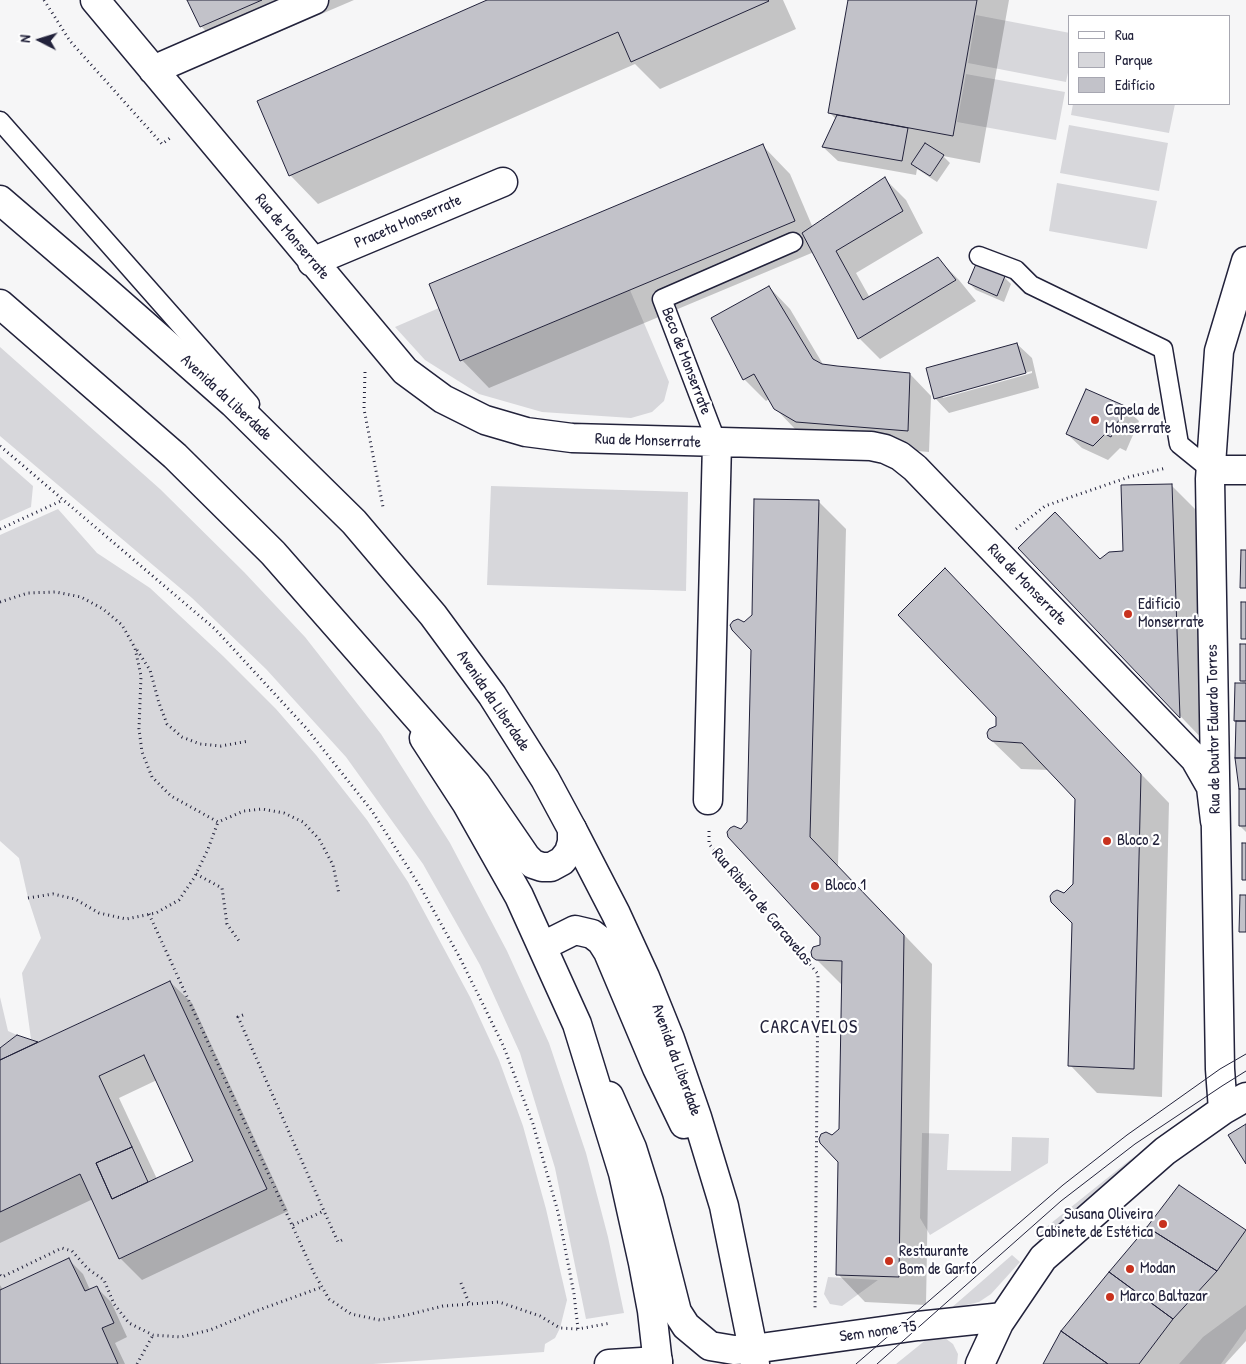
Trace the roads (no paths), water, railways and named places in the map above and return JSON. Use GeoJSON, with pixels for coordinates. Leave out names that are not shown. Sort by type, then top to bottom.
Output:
{"type":"FeatureCollection","features":[{"type":"Feature","properties":{"kind":"main road","name":"Rua de Monserrate"},"geometry":{"type":"LineString","coordinates":[[95,0],[405,372],[443,399],[485,420],[526,432],[572,438],[870,446],[885,449],[900,456],[915,468],[1195,758],[1211,787],[1215,820]]}},
{"type":"Feature","properties":{"kind":"main road"},"geometry":{"type":"LineString","coordinates":[[153,70],[314,0]]}},
{"type":"Feature","properties":{"kind":"main road","name":"Praceta Monserrate"},"geometry":{"type":"LineString","coordinates":[[312,262],[503,182]]}},
{"type":"Feature","properties":{"kind":"main road","name":"Avenida da Liberdade"},"geometry":{"type":"LineString","coordinates":[[0,200],[106,290],[233,403],[332,498],[433,615],[492,695],[545,780],[616,914],[670,1039],[697,1117],[724,1206],[754,1357]]}},
{"type":"Feature","properties":{"kind":"main road","name":"Rua de Doutor Eduardo Torres"},"geometry":{"type":"LineString","coordinates":[[1235,1103],[1220,1069],[1211,470],[1219,351],[1246,261]]}},
{"type":"Feature","properties":{"kind":"main road"},"geometry":{"type":"LineString","coordinates":[[0,304],[175,456],[273,553],[476,784],[518,848],[533,864],[542,868],[551,867],[562,861],[569,852],[572,842],[572,829]]}},
{"type":"Feature","properties":{"kind":"main road"},"geometry":{"type":"LineString","coordinates":[[708,800],[717,443]]}},
{"type":"Feature","properties":{"kind":"main road"},"geometry":{"type":"LineString","coordinates":[[1211,470],[1246,470]]}},
{"type":"Feature","properties":{"kind":"main road"},"geometry":{"type":"LineString","coordinates":[[369,664],[423,736],[467,804],[519,896],[543,946],[632,1148],[649,1202],[677,1312],[686,1326],[710,1346],[734,1350],[754,1357]]}},
{"type":"Feature","properties":{"kind":"main road"},"geometry":{"type":"LineString","coordinates":[[543,946],[575,930],[592,934],[601,941],[608,952],[657,1068],[724,1206]]}},
{"type":"Feature","properties":{"kind":"main road"},"geometry":{"type":"LineString","coordinates":[[578,1024],[623,1173],[644,1263],[658,1363],[609,1364]]}},
{"type":"Feature","properties":{"kind":"main road"},"geometry":{"type":"LineString","coordinates":[[980,1364],[1003,1317],[1043,1258],[1165,1151],[1235,1103]]}},
{"type":"Feature","properties":{"kind":"main road","name":"Sem nome 75"},"geometry":{"type":"LineString","coordinates":[[754,1357],[815,1341],[918,1326],[1003,1317]]}},
{"type":"Feature","properties":{"kind":"lane"},"geometry":{"type":"LineString","coordinates":[[0,121],[332,498]]}},
{"type":"Feature","properties":{"kind":"lane","name":"Beco de Monserrate"},"geometry":{"type":"LineString","coordinates":[[717,443],[662,300],[793,242]]}},
{"type":"Feature","properties":{"kind":"lane"},"geometry":{"type":"LineString","coordinates":[[979,256],[1016,270],[1031,285],[1163,349],[1179,444],[1211,470]]}},
{"type":"Feature","properties":{"kind":"tram line"},"geometry":{"type":"LineString","coordinates":[[856,1364],[1063,1185],[1127,1135],[1220,1069],[1246,1054]]}},
{"type":"Feature","properties":{"kind":"tram line"},"geometry":{"type":"LineString","coordinates":[[877,1364],[1061,1201],[1135,1144],[1246,1071]]}},
{"type":"Feature","properties":{"kind":"place","name":"Capela de Monserrate"},"geometry":{"type":"Point","coordinates":[1095,420]}},
{"type":"Feature","properties":{"kind":"place","name":"Edifício Monserrate"},"geometry":{"type":"Point","coordinates":[1128,614]}},
{"type":"Feature","properties":{"kind":"place","name":"Bloco 2"},"geometry":{"type":"Point","coordinates":[1107,841]}},
{"type":"Feature","properties":{"kind":"place","name":"Bloco 1"},"geometry":{"type":"Point","coordinates":[815,886]}},
{"type":"Feature","properties":{"kind":"place","name":"Susana Oliveira Cabinete de Estética"},"geometry":{"type":"Point","coordinates":[1163,1224]}},
{"type":"Feature","properties":{"kind":"place","name":"Restaurante Bom de Garfo"},"geometry":{"type":"Point","coordinates":[889,1261]}},
{"type":"Feature","properties":{"kind":"place","name":"Modan"},"geometry":{"type":"Point","coordinates":[1130,1269]}},
{"type":"Feature","properties":{"kind":"place","name":"Marco Baltazar"},"geometry":{"type":"Point","coordinates":[1110,1297]}},
{"type":"Feature","properties":{"kind":"district","name":"CARCAVELOS"},"geometry":{"type":"Point","coordinates":[809,1028]}}]}
